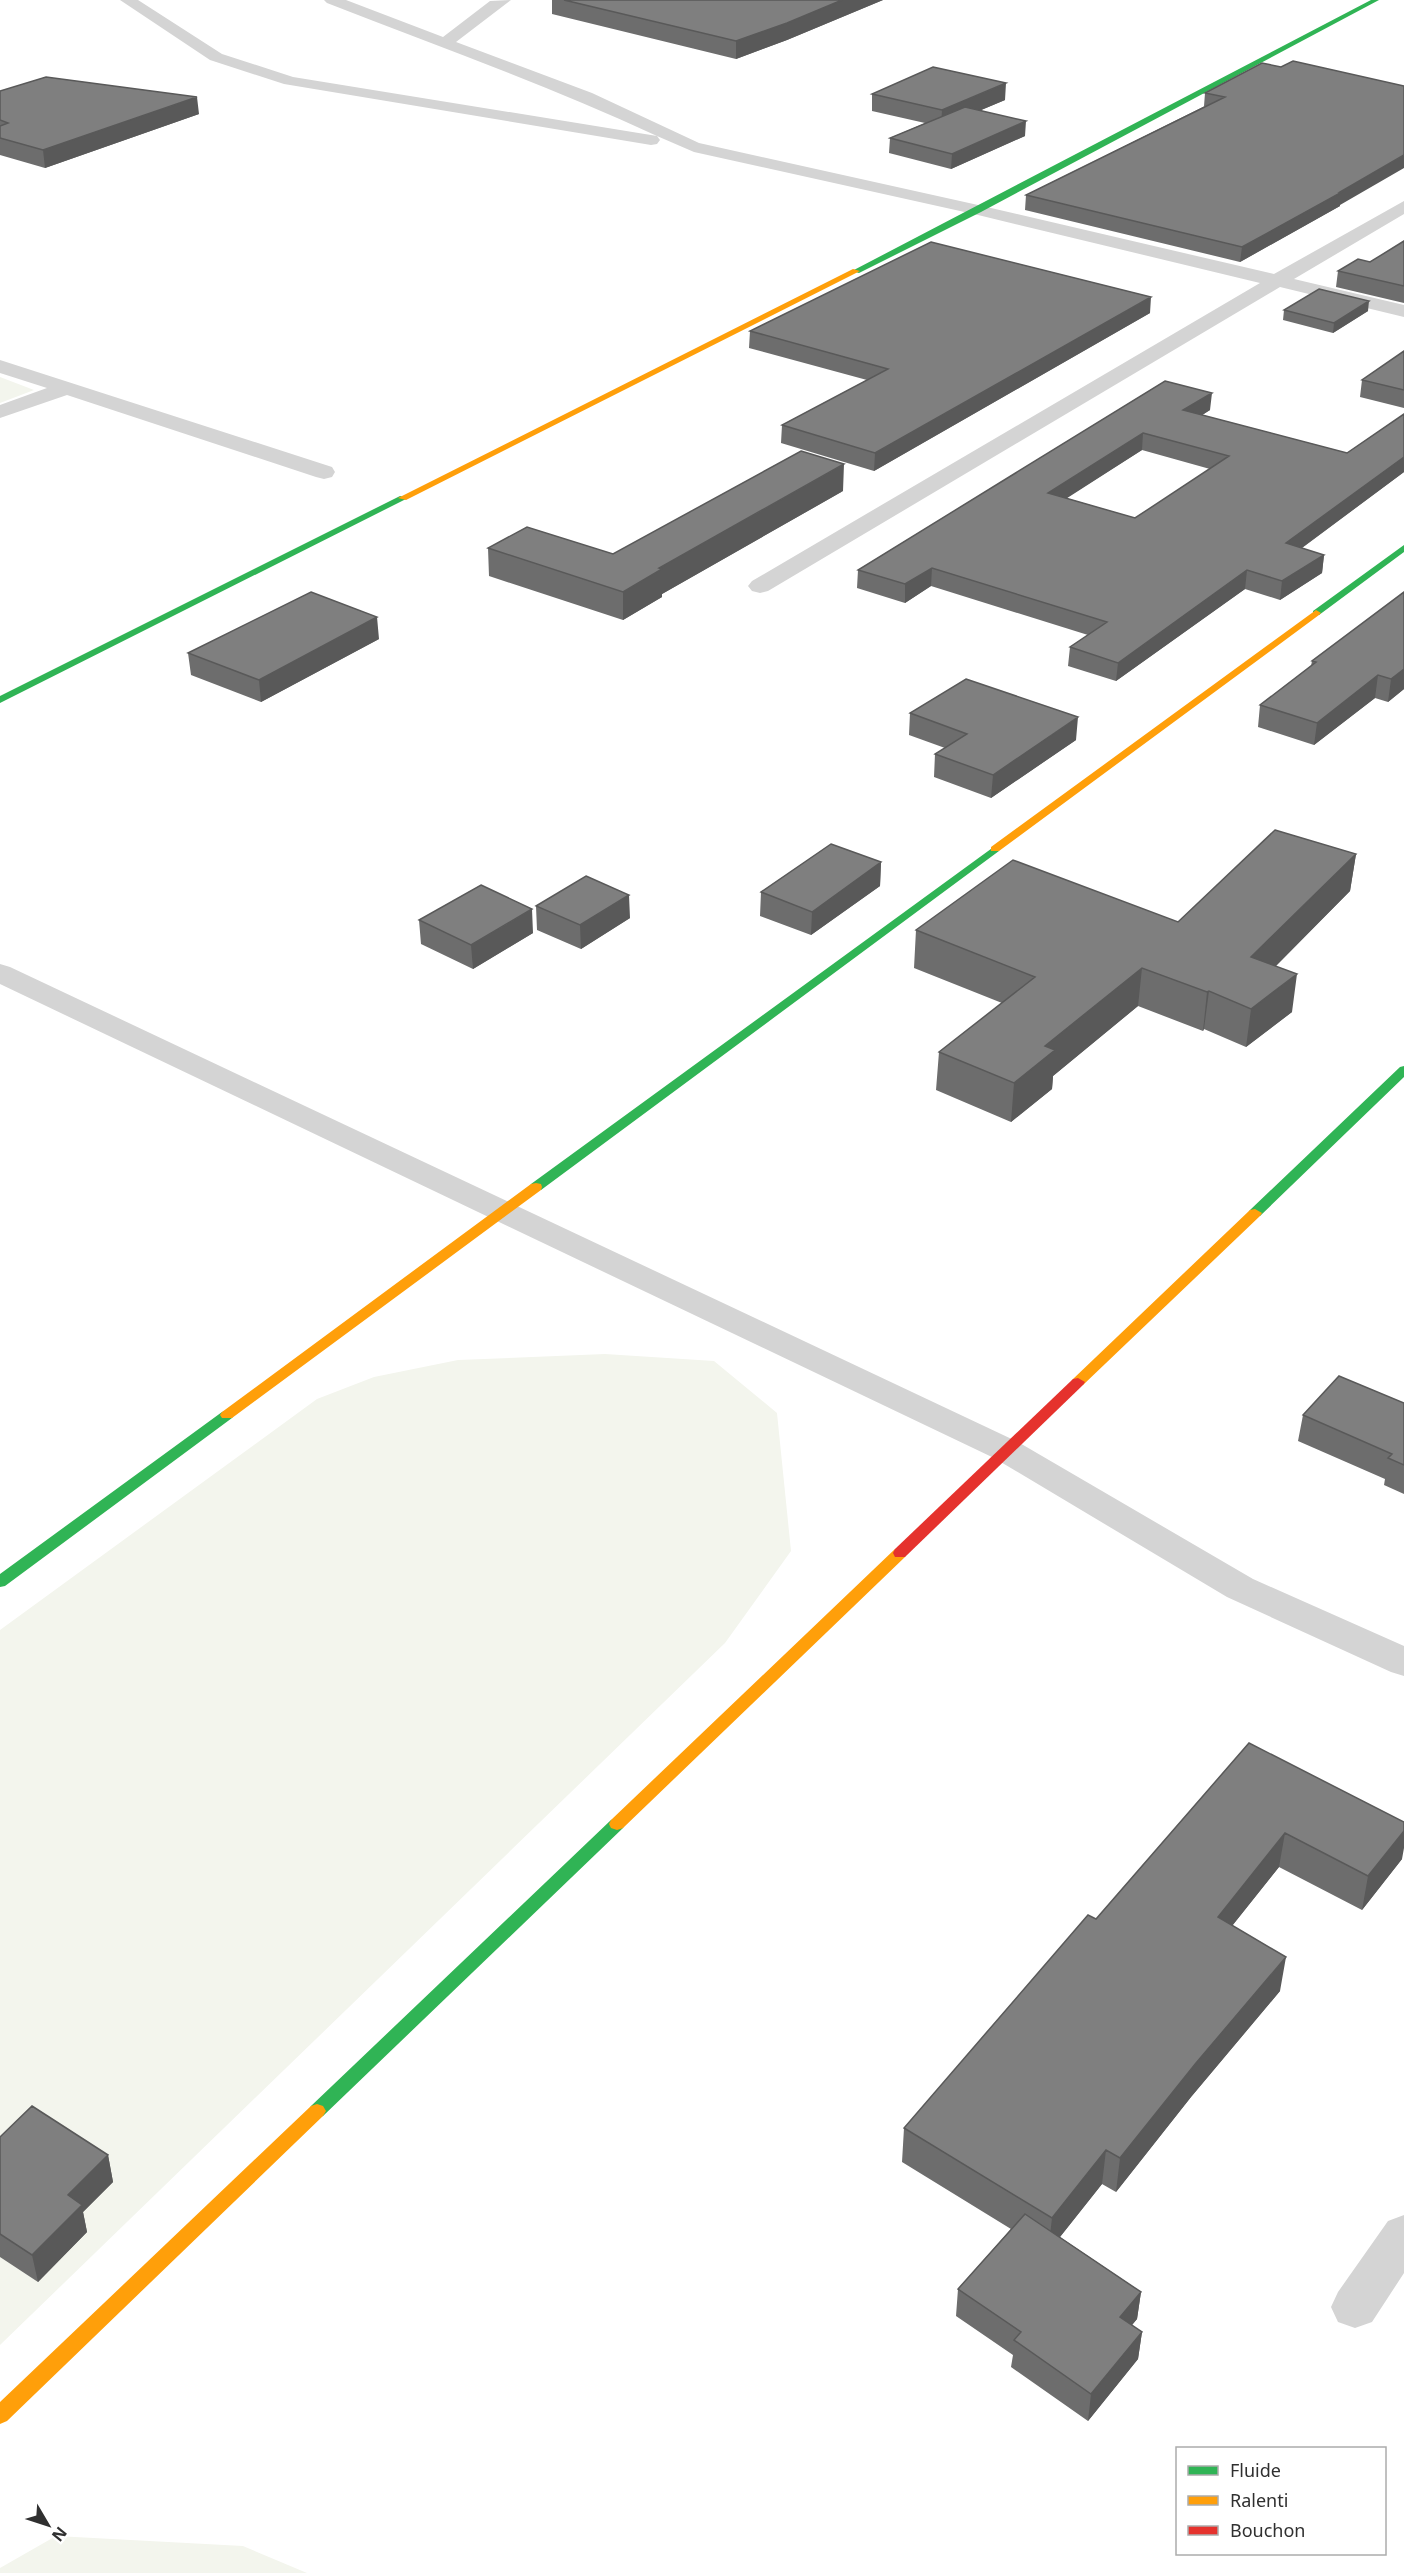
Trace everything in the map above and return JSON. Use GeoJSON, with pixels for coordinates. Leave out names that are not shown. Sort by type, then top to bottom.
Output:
{"type":"FeatureCollection","features":[{"type":"Feature","properties":{"kind":"street"},"geometry":{"type":"LineString","coordinates":[[128,0],[216,57],[290,81],[694,147],[978,210],[1404,311]]}},
{"type":"Feature","properties":{"kind":"street"},"geometry":{"type":"LineString","coordinates":[[332,0],[586,97],[694,147]]}},
{"type":"Feature","properties":{"kind":"street"},"geometry":{"type":"LineString","coordinates":[[444,44],[503,0]]}},
{"type":"Feature","properties":{"kind":"street"},"geometry":{"type":"LineString","coordinates":[[0,700],[978,210],[1376,0]]}},
{"type":"Feature","properties":{"kind":"street"},"geometry":{"type":"LineString","coordinates":[[760,586],[1404,206]]}},
{"type":"Feature","properties":{"kind":"street"},"geometry":{"type":"LineString","coordinates":[[0,366],[324,472]]}},
{"type":"Feature","properties":{"kind":"street"},"geometry":{"type":"LineString","coordinates":[[0,412],[67,388]]}},
{"type":"Feature","properties":{"kind":"street"},"geometry":{"type":"LineString","coordinates":[[0,1582],[1404,548]]}},
{"type":"Feature","properties":{"kind":"street"},"geometry":{"type":"LineString","coordinates":[[0,973],[1006,1450],[1240,1588],[1404,1662]]}},
{"type":"Feature","properties":{"kind":"street"},"geometry":{"type":"LineString","coordinates":[[0,2415],[1404,1070]]}},
{"type":"Feature","properties":{"kind":"street"},"geometry":{"type":"LineString","coordinates":[[1355,2307],[1404,2235]]}},
{"type":"Feature","properties":{"kind":"shaded area"},"geometry":{"type":"Polygon","coordinates":[[[0,377],[34,390],[0,403],[0,377]]]}},
{"type":"Feature","properties":{"kind":"shaded area"},"geometry":{"type":"Polygon","coordinates":[[[605,1354],[714,1361],[777,1413],[791,1551],[725,1643],[0,2345],[0,1630],[317,1399],[374,1377],[458,1360],[605,1354]]]}},
{"type":"Feature","properties":{"kind":"shaded area"},"geometry":{"type":"Polygon","coordinates":[[[56,2536],[243,2546],[307,2573],[0,2573],[0,2568],[56,2536]]]}},
{"type":"Feature","properties":{"kind":"building"},"geometry":{"type":"Polygon","coordinates":[[[564,0],[842,0],[736,41],[564,0]]]}},
{"type":"Feature","properties":{"kind":"building"},"geometry":{"type":"Polygon","coordinates":[[[1293,61],[1404,86],[1404,155],[1242,247],[1026,195],[1225,97],[1205,93],[1262,63],[1281,67],[1293,61]]]}},
{"type":"Feature","properties":{"kind":"building"},"geometry":{"type":"Polygon","coordinates":[[[933,67],[1006,83],[942,110],[872,94],[933,67]]]}},
{"type":"Feature","properties":{"kind":"building"},"geometry":{"type":"Polygon","coordinates":[[[46,77],[197,97],[43,150],[0,138],[0,126],[8,123],[0,120],[0,91],[46,77]]]}},
{"type":"Feature","properties":{"kind":"building"},"geometry":{"type":"Polygon","coordinates":[[[965,107],[1026,121],[952,154],[890,138],[965,107]]]}},
{"type":"Feature","properties":{"kind":"building"},"geometry":{"type":"Polygon","coordinates":[[[1404,241],[1404,286],[1338,271],[1358,259],[1370,262],[1404,241]]]}},
{"type":"Feature","properties":{"kind":"building"},"geometry":{"type":"Polygon","coordinates":[[[931,242],[1151,297],[875,453],[782,425],[888,369],[750,331],[931,242]]]}},
{"type":"Feature","properties":{"kind":"building"},"geometry":{"type":"Polygon","coordinates":[[[1319,289],[1369,301],[1334,323],[1284,310],[1319,289]]]}},
{"type":"Feature","properties":{"kind":"building"},"geometry":{"type":"Polygon","coordinates":[[[1404,351],[1404,390],[1362,380],[1404,351]]]}},
{"type":"Feature","properties":{"kind":"building"},"geometry":{"type":"Polygon","coordinates":[[[1165,381],[1212,393],[1183,410],[1347,453],[1404,414],[1404,457],[1286,543],[1324,555],[1282,581],[1247,570],[1118,663],[1070,647],[1107,622],[932,568],[905,584],[858,570],[1165,381]],[[1143,433],[1048,493],[1135,518],[1229,456],[1143,433]]]}},
{"type":"Feature","properties":{"kind":"building"},"geometry":{"type":"Polygon","coordinates":[[[801,451],[844,464],[659,568],[662,569],[623,592],[488,548],[527,527],[613,554],[801,451]]]}},
{"type":"Feature","properties":{"kind":"building"},"geometry":{"type":"Polygon","coordinates":[[[311,592],[377,617],[259,680],[188,653],[311,592]]]}},
{"type":"Feature","properties":{"kind":"building"},"geometry":{"type":"Polygon","coordinates":[[[1404,592],[1404,669],[1391,679],[1378,675],[1317,723],[1260,705],[1316,662],[1312,661],[1404,592]]]}},
{"type":"Feature","properties":{"kind":"building"},"geometry":{"type":"Polygon","coordinates":[[[966,679],[1078,717],[993,775],[935,754],[967,734],[910,713],[966,679]]]}},
{"type":"Feature","properties":{"kind":"building"},"geometry":{"type":"Polygon","coordinates":[[[1275,830],[1356,854],[1251,957],[1297,974],[1251,1009],[1209,991],[1142,968],[1045,1046],[1055,1050],[1014,1083],[939,1052],[1035,977],[916,930],[1013,860],[1178,922],[1275,830]]]}},
{"type":"Feature","properties":{"kind":"building"},"geometry":{"type":"Polygon","coordinates":[[[831,844],[881,862],[812,912],[761,892],[831,844]]]}},
{"type":"Feature","properties":{"kind":"building"},"geometry":{"type":"Polygon","coordinates":[[[586,876],[629,895],[580,925],[536,906],[586,876]]]}},
{"type":"Feature","properties":{"kind":"building"},"geometry":{"type":"Polygon","coordinates":[[[481,885],[532,909],[471,945],[419,920],[481,885]]]}},
{"type":"Feature","properties":{"kind":"building"},"geometry":{"type":"Polygon","coordinates":[[[1339,1376],[1404,1403],[1404,1465],[1388,1458],[1392,1454],[1303,1415],[1339,1376]]]}},
{"type":"Feature","properties":{"kind":"building"},"geometry":{"type":"Polygon","coordinates":[[[1249,1743],[1404,1822],[1404,1831],[1368,1876],[1285,1833],[1218,1917],[1286,1957],[1196,2063],[1120,2158],[1106,2150],[1052,2218],[904,2128],[1088,1915],[1096,1919],[1249,1743]]]}},
{"type":"Feature","properties":{"kind":"building"},"geometry":{"type":"Polygon","coordinates":[[[32,2106],[108,2155],[68,2195],[82,2205],[32,2255],[0,2234],[0,2137],[32,2106]]]}},
{"type":"Feature","properties":{"kind":"building"},"geometry":{"type":"Polygon","coordinates":[[[1025,2214],[1141,2292],[1120,2317],[1142,2332],[1091,2394],[1014,2340],[1021,2332],[958,2289],[1025,2214]]]}},
{"type":"Feature","properties":{"kind":"traffic: fast"},"geometry":{"type":"LineString","coordinates":[[856,271],[978,210],[1376,0]]}},
{"type":"Feature","properties":{"kind":"traffic: fast"},"geometry":{"type":"LineString","coordinates":[[0,700],[403,498]]}},
{"type":"Feature","properties":{"kind":"traffic: fast"},"geometry":{"type":"LineString","coordinates":[[1316,613],[1404,548]]}},
{"type":"Feature","properties":{"kind":"traffic: fast"},"geometry":{"type":"LineString","coordinates":[[536,1187],[995,849]]}},
{"type":"Feature","properties":{"kind":"traffic: fast"},"geometry":{"type":"LineString","coordinates":[[1255,1213],[1404,1070]]}},
{"type":"Feature","properties":{"kind":"traffic: fast"},"geometry":{"type":"LineString","coordinates":[[0,1582],[227,1415]]}},
{"type":"Feature","properties":{"kind":"traffic: fast"},"geometry":{"type":"LineString","coordinates":[[317,2111],[617,1824]]}},
{"type":"Feature","properties":{"kind":"traffic: slow"},"geometry":{"type":"LineString","coordinates":[[403,498],[856,271]]}},
{"type":"Feature","properties":{"kind":"traffic: slow"},"geometry":{"type":"LineString","coordinates":[[995,849],[1316,613]]}},
{"type":"Feature","properties":{"kind":"traffic: slow"},"geometry":{"type":"LineString","coordinates":[[227,1415],[536,1187]]}},
{"type":"Feature","properties":{"kind":"traffic: slow"},"geometry":{"type":"LineString","coordinates":[[1078,1382],[1255,1213]]}},
{"type":"Feature","properties":{"kind":"traffic: slow"},"geometry":{"type":"LineString","coordinates":[[617,1824],[900,1553]]}},
{"type":"Feature","properties":{"kind":"traffic: slow"},"geometry":{"type":"LineString","coordinates":[[0,2415],[317,2111]]}},
{"type":"Feature","properties":{"kind":"traffic: jam"},"geometry":{"type":"LineString","coordinates":[[900,1553],[1078,1382]]}}]}
